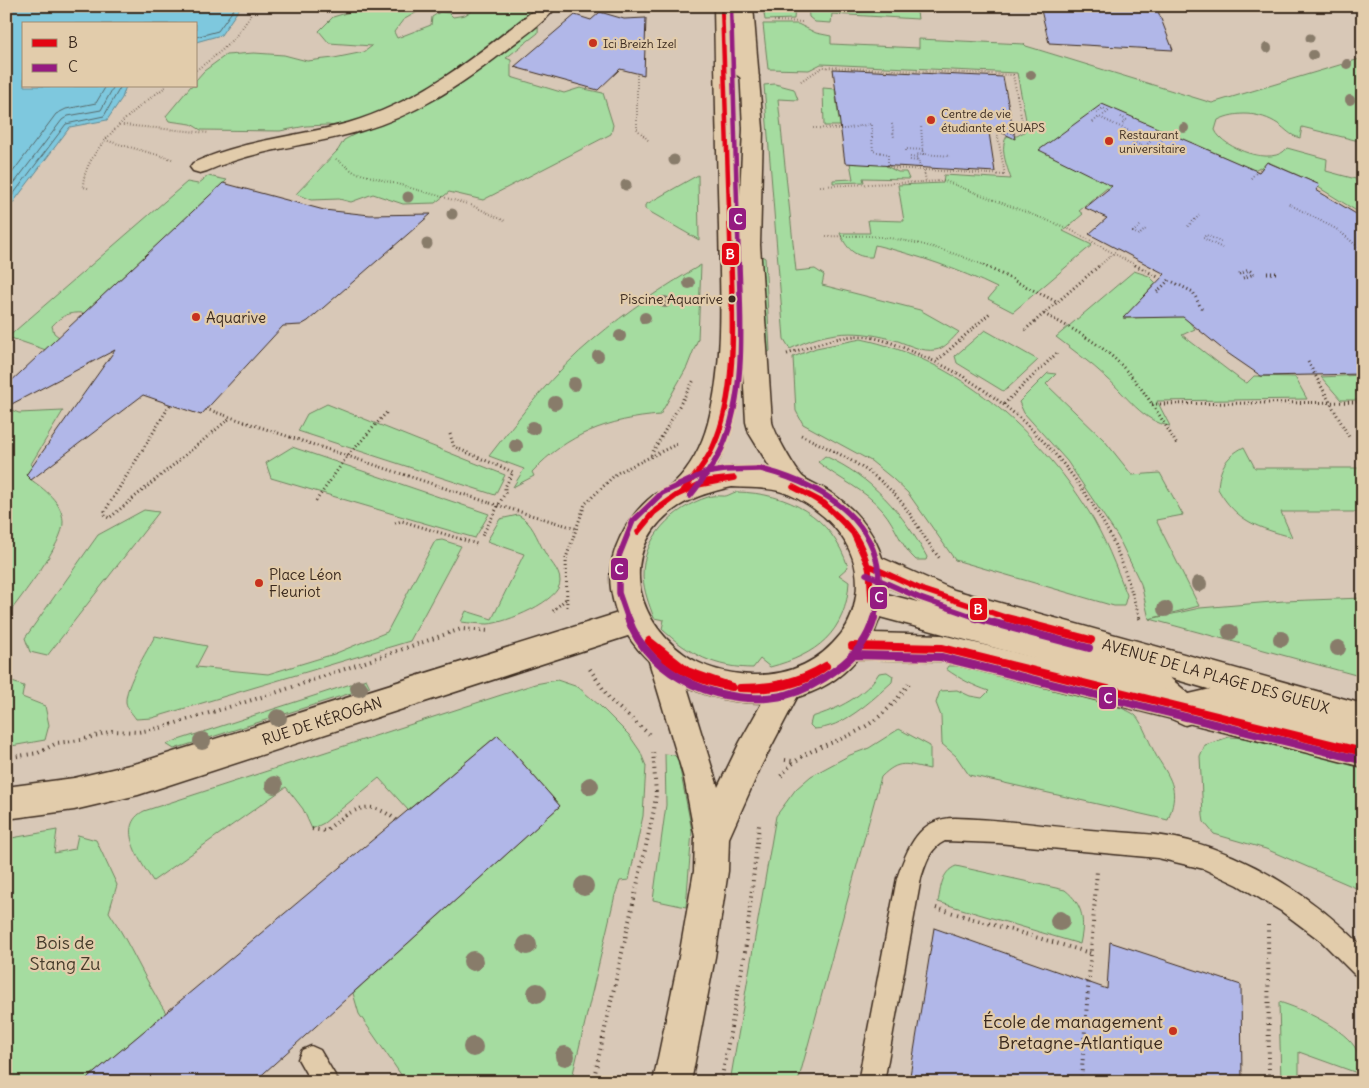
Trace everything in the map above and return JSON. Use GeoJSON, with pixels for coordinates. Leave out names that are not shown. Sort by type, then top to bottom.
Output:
{"type":"FeatureCollection","features":[{"type":"Feature","properties":{"kind":"street"},"geometry":{"type":"LineString","coordinates":[[200,167],[224,156],[267,144],[324,134],[381,118],[434,92],[486,58],[549,6]]}},
{"type":"Feature","properties":{"kind":"street"},"geometry":{"type":"LineString","coordinates":[[683,491],[710,454],[717,436],[730,344],[732,309],[722,6]]}},
{"type":"Feature","properties":{"kind":"street"},"geometry":{"type":"LineString","coordinates":[[733,6],[737,70],[750,76]]}},
{"type":"Feature","properties":{"kind":"street"},"geometry":{"type":"LineString","coordinates":[[745,6],[754,150],[749,246],[754,364],[759,422],[762,433],[794,486]]}},
{"type":"Feature","properties":{"kind":"street"},"geometry":{"type":"LineString","coordinates":[[732,477],[759,478],[794,486],[825,503],[841,517],[855,534],[870,566],[871,603],[864,625],[852,646],[835,663],[813,677],[788,686],[755,690],[721,686],[690,676],[663,658],[646,640],[634,621],[625,587],[626,563],[633,541],[645,521],[663,504],[683,491],[707,482],[732,477]]}},
{"type":"Feature","properties":{"kind":"street","name":"AVENUE DE LA PLAGE DES GUEUX"},"geometry":{"type":"LineString","coordinates":[[870,566],[953,602],[1363,719]]}},
{"type":"Feature","properties":{"kind":"street"},"geometry":{"type":"LineString","coordinates":[[871,603],[1054,651],[1129,673],[1152,682],[1185,710]]}},
{"type":"Feature","properties":{"kind":"street","name":"RUE DE KÉROGAN"},"geometry":{"type":"LineString","coordinates":[[6,803],[74,794],[138,779],[634,621]]}},
{"type":"Feature","properties":{"kind":"street"},"geometry":{"type":"LineString","coordinates":[[852,646],[903,645],[942,648],[1096,685],[1185,710],[1363,752]]}},
{"type":"Feature","properties":{"kind":"street"},"geometry":{"type":"LineString","coordinates":[[663,658],[695,760],[712,837],[711,871],[700,939],[672,1082]]}},
{"type":"Feature","properties":{"kind":"street"},"geometry":{"type":"LineString","coordinates":[[712,837],[751,753],[788,686]]}},
{"type":"Feature","properties":{"kind":"street"},"geometry":{"type":"LineString","coordinates":[[1185,710],[1215,702],[1227,702],[1363,737]]}},
{"type":"Feature","properties":{"kind":"lane"},"geometry":{"type":"LineString","coordinates":[[871,1082],[904,898],[919,849],[927,840],[946,829],[991,830],[1182,851],[1205,858],[1267,890],[1324,930],[1363,965]]}},
{"type":"Feature","properties":{"kind":"lane"},"geometry":{"type":"LineString","coordinates":[[312,1059],[326,1082]]}},
{"type":"Feature","properties":{"kind":"path"},"geometry":{"type":"LineString","coordinates":[[198,69],[219,53],[236,35],[255,6]]}},
{"type":"Feature","properties":{"kind":"path"},"geometry":{"type":"LineString","coordinates":[[801,81],[823,67],[1013,75],[1023,126],[1015,133],[997,132],[1005,175],[924,171],[889,166],[888,154],[873,151],[871,124],[845,129],[813,128]]}},
{"type":"Feature","properties":{"kind":"path"},"geometry":{"type":"LineString","coordinates":[[637,75],[637,129],[649,141]]}},
{"type":"Feature","properties":{"kind":"path"},"geometry":{"type":"LineString","coordinates":[[88,188],[83,186],[84,173],[108,141],[146,100],[164,88]]}},
{"type":"Feature","properties":{"kind":"path"},"geometry":{"type":"LineString","coordinates":[[1097,113],[1103,108],[1109,111],[1102,116]]}},
{"type":"Feature","properties":{"kind":"path"},"geometry":{"type":"LineString","coordinates":[[1093,122],[1100,117],[1107,122],[1117,124],[1125,129],[1153,139]]}},
{"type":"Feature","properties":{"kind":"path"},"geometry":{"type":"LineString","coordinates":[[1117,124],[1127,120],[1121,117]]}},
{"type":"Feature","properties":{"kind":"path"},"geometry":{"type":"LineString","coordinates":[[123,124],[206,133],[267,144]]}},
{"type":"Feature","properties":{"kind":"path"},"geometry":{"type":"LineString","coordinates":[[889,127],[892,125],[893,134]]}},
{"type":"Feature","properties":{"kind":"path"},"geometry":{"type":"LineString","coordinates":[[917,129],[922,128],[923,154]]}},
{"type":"Feature","properties":{"kind":"path"},"geometry":{"type":"LineString","coordinates":[[889,131],[893,134]]}},
{"type":"Feature","properties":{"kind":"path"},"geometry":{"type":"LineString","coordinates":[[1133,142],[1143,148],[1160,133],[1167,136],[1160,142]]}},
{"type":"Feature","properties":{"kind":"path"},"geometry":{"type":"LineString","coordinates":[[324,134],[332,154],[338,161],[354,172],[471,205],[505,220]]}},
{"type":"Feature","properties":{"kind":"path"},"geometry":{"type":"LineString","coordinates":[[889,135],[893,134]]}},
{"type":"Feature","properties":{"kind":"path"},"geometry":{"type":"LineString","coordinates":[[918,140],[923,139]]}},
{"type":"Feature","properties":{"kind":"path"},"geometry":{"type":"LineString","coordinates":[[108,141],[200,167]]}},
{"type":"Feature","properties":{"kind":"path"},"geometry":{"type":"LineString","coordinates":[[905,150],[923,150]]}},
{"type":"Feature","properties":{"kind":"path"},"geometry":{"type":"LineString","coordinates":[[920,168],[917,154],[950,156]]}},
{"type":"Feature","properties":{"kind":"path"},"geometry":{"type":"LineString","coordinates":[[910,159],[918,160]]}},
{"type":"Feature","properties":{"kind":"path"},"geometry":{"type":"LineString","coordinates":[[1251,178],[1262,167]]}},
{"type":"Feature","properties":{"kind":"path"},"geometry":{"type":"LineString","coordinates":[[924,171],[926,181]]}},
{"type":"Feature","properties":{"kind":"path"},"geometry":{"type":"LineString","coordinates":[[820,186],[866,186],[945,181],[1066,228],[1158,277]]}},
{"type":"Feature","properties":{"kind":"path"},"geometry":{"type":"LineString","coordinates":[[1289,204],[1338,230],[1363,251]]}},
{"type":"Feature","properties":{"kind":"path"},"geometry":{"type":"LineString","coordinates":[[1188,226],[1201,214]]}},
{"type":"Feature","properties":{"kind":"path"},"geometry":{"type":"LineString","coordinates":[[1140,226],[1133,232],[1139,235],[1146,228]]}},
{"type":"Feature","properties":{"kind":"path"},"geometry":{"type":"LineString","coordinates":[[1216,246],[1206,242],[1210,238],[1223,247],[1203,238],[1206,235],[1221,242]]}},
{"type":"Feature","properties":{"kind":"path"},"geometry":{"type":"LineString","coordinates":[[826,236],[877,237],[930,247],[1005,275],[1057,302]]}},
{"type":"Feature","properties":{"kind":"path"},"geometry":{"type":"LineString","coordinates":[[1025,330],[1116,250]]}},
{"type":"Feature","properties":{"kind":"path"},"geometry":{"type":"LineString","coordinates":[[1239,274],[1250,270],[1254,274],[1243,278]]}},
{"type":"Feature","properties":{"kind":"path"},"geometry":{"type":"LineString","coordinates":[[1268,273],[1276,272]]}},
{"type":"Feature","properties":{"kind":"path"},"geometry":{"type":"LineString","coordinates":[[1157,292],[1170,278]]}},
{"type":"Feature","properties":{"kind":"path"},"geometry":{"type":"LineString","coordinates":[[1173,282],[1193,292],[1202,310]]}},
{"type":"Feature","properties":{"kind":"path"},"geometry":{"type":"LineString","coordinates":[[938,360],[991,312]]}},
{"type":"Feature","properties":{"kind":"path"},"geometry":{"type":"LineString","coordinates":[[1044,314],[1078,333],[1115,360],[1152,404],[1177,445]]}},
{"type":"Feature","properties":{"kind":"path"},"geometry":{"type":"LineString","coordinates":[[780,354],[789,354],[825,341],[856,336],[881,340],[938,360],[968,377],[1019,417],[1057,458],[1092,507],[1119,557],[1131,586],[1140,623]]}},
{"type":"Feature","properties":{"kind":"path"},"geometry":{"type":"LineString","coordinates":[[1004,404],[1057,354]]}},
{"type":"Feature","properties":{"kind":"path"},"geometry":{"type":"LineString","coordinates":[[1308,362],[1349,437]]}},
{"type":"Feature","properties":{"kind":"path"},"geometry":{"type":"LineString","coordinates":[[1152,404],[1363,402]]}},
{"type":"Feature","properties":{"kind":"path"},"geometry":{"type":"LineString","coordinates":[[170,404],[105,511],[105,516],[109,518],[113,515],[230,418]]}},
{"type":"Feature","properties":{"kind":"path"},"geometry":{"type":"LineString","coordinates":[[206,409],[490,504],[575,528],[585,504],[606,482],[630,465],[651,456]]}},
{"type":"Feature","properties":{"kind":"path"},"geometry":{"type":"LineString","coordinates":[[316,501],[346,458],[388,411]]}},
{"type":"Feature","properties":{"kind":"path"},"geometry":{"type":"LineString","coordinates":[[794,430],[845,455],[876,475],[902,502],[946,565]]}},
{"type":"Feature","properties":{"kind":"path"},"geometry":{"type":"LineString","coordinates":[[450,434],[454,446],[462,452],[513,472],[481,538]]}},
{"type":"Feature","properties":{"kind":"path"},"geometry":{"type":"LineString","coordinates":[[395,523],[402,521],[478,544]]}},
{"type":"Feature","properties":{"kind":"path"},"geometry":{"type":"LineString","coordinates":[[547,614],[566,599]]}},
{"type":"Feature","properties":{"kind":"path"},"geometry":{"type":"LineString","coordinates":[[6,758],[38,753],[57,743],[81,740],[112,731],[138,732],[160,728],[278,692],[462,629],[500,629]]}},
{"type":"Feature","properties":{"kind":"path"},"geometry":{"type":"LineString","coordinates":[[778,780],[792,761],[810,749],[846,736],[869,724],[900,697],[911,681]]}},
{"type":"Feature","properties":{"kind":"path"},"geometry":{"type":"LineString","coordinates":[[593,1082],[654,810],[656,779],[650,734]]}},
{"type":"Feature","properties":{"kind":"path"},"geometry":{"type":"LineString","coordinates":[[312,829],[325,831],[350,811],[370,806],[382,808],[396,820]]}},
{"type":"Feature","properties":{"kind":"path"},"geometry":{"type":"LineString","coordinates":[[721,1082],[744,952],[760,818]]}},
{"type":"Feature","properties":{"kind":"path"},"geometry":{"type":"LineString","coordinates":[[1080,1082],[1100,843]]}},
{"type":"Feature","properties":{"kind":"path"},"geometry":{"type":"LineString","coordinates":[[1267,890],[1269,1082]]}},
{"type":"Feature","properties":{"kind":"path"},"geometry":{"type":"LineString","coordinates":[[904,898],[1090,953]]}},
{"type":"Feature","properties":{"kind":"green space"},"geometry":{"type":"Polygon","coordinates":[[[474,6],[542,6],[539,8],[538,33],[506,58],[511,60],[511,77],[564,93],[580,88],[603,93],[613,125],[611,134],[483,200],[449,192],[435,203],[403,204],[373,194],[351,202],[339,199],[311,200],[296,194],[338,150],[344,140],[361,131],[328,125],[306,126],[280,131],[201,130],[191,124],[169,121],[166,116],[189,88],[198,88],[198,78],[204,71],[226,55],[254,53],[284,55],[307,61],[364,52],[372,46],[329,43],[319,31],[333,17],[356,10],[378,7],[397,12],[417,7],[419,11],[403,20],[394,32],[397,38],[431,25],[432,17],[440,12],[449,13],[453,17],[465,15],[475,9],[474,6]]]}},
{"type":"Feature","properties":{"kind":"green space"},"geometry":{"type":"Polygon","coordinates":[[[763,6],[795,6],[794,19],[765,20],[763,6]]]}},
{"type":"Feature","properties":{"kind":"green space"},"geometry":{"type":"Polygon","coordinates":[[[808,6],[917,12],[918,19],[832,14],[831,23],[815,22],[809,17],[808,6]]]}},
{"type":"Feature","properties":{"kind":"green space"},"geometry":{"type":"Polygon","coordinates":[[[763,24],[798,24],[816,33],[831,36],[831,44],[919,48],[919,39],[1024,44],[1212,103],[1363,58],[1363,142],[1302,127],[1300,138],[1271,120],[1248,114],[1232,115],[1218,120],[1215,130],[1228,143],[1249,153],[1271,156],[1281,153],[1287,148],[1327,159],[1326,171],[1363,181],[1363,215],[1313,182],[1268,162],[1262,169],[1260,167],[1246,174],[1250,169],[1191,142],[1126,197],[1107,188],[1079,211],[1083,214],[1063,231],[1092,245],[1013,312],[988,299],[997,288],[982,281],[937,263],[875,245],[872,257],[861,256],[848,247],[840,233],[870,233],[868,220],[904,221],[898,185],[943,183],[944,175],[1011,179],[1004,151],[1005,141],[1007,136],[1017,136],[1024,132],[1027,125],[1017,73],[821,64],[809,70],[768,69],[763,24]]]}},
{"type":"Feature","properties":{"kind":"green space"},"geometry":{"type":"Polygon","coordinates":[[[775,84],[794,89],[798,100],[778,99],[796,271],[815,269],[824,275],[822,285],[920,310],[959,332],[942,348],[926,350],[883,337],[843,333],[817,338],[790,349],[784,339],[764,85],[775,84]]]}},
{"type":"Feature","properties":{"kind":"green space"},"geometry":{"type":"Polygon","coordinates":[[[823,88],[835,89],[839,120],[862,121],[849,126],[824,126],[823,88]]]}},
{"type":"Feature","properties":{"kind":"green space"},"geometry":{"type":"Polygon","coordinates":[[[844,131],[884,155],[886,166],[898,172],[906,172],[909,179],[863,178],[864,182],[833,183],[833,180],[853,179],[844,131]]]}},
{"type":"Feature","properties":{"kind":"green space"},"geometry":{"type":"Polygon","coordinates":[[[698,175],[699,240],[645,209],[645,205],[698,175]]]}},
{"type":"Feature","properties":{"kind":"green space"},"geometry":{"type":"Polygon","coordinates":[[[208,176],[227,180],[84,313],[66,315],[56,322],[52,326],[54,333],[59,337],[46,350],[8,337],[187,182],[198,184],[208,176]]]}},
{"type":"Feature","properties":{"kind":"green space"},"geometry":{"type":"Polygon","coordinates":[[[760,255],[765,258],[770,351],[766,354],[760,255]]]}},
{"type":"Feature","properties":{"kind":"green space"},"geometry":{"type":"Polygon","coordinates":[[[701,265],[698,339],[687,367],[660,415],[623,420],[574,438],[545,459],[532,472],[534,476],[513,487],[524,469],[489,456],[538,394],[579,352],[619,319],[701,265]]]}},
{"type":"Feature","properties":{"kind":"green space"},"geometry":{"type":"Polygon","coordinates":[[[1134,271],[1149,276],[1156,283],[1124,318],[1184,316],[1195,329],[1182,335],[1242,381],[1247,383],[1254,376],[1295,377],[1307,399],[1157,401],[1170,426],[1143,414],[1101,372],[1056,337],[1134,271]]]}},
{"type":"Feature","properties":{"kind":"green space"},"geometry":{"type":"Polygon","coordinates":[[[985,330],[1038,360],[1003,391],[957,363],[955,356],[985,330]]]}},
{"type":"Feature","properties":{"kind":"green space"},"geometry":{"type":"Polygon","coordinates":[[[861,339],[896,349],[930,363],[962,381],[992,402],[1020,426],[1068,482],[1095,522],[1127,595],[1124,606],[1114,606],[955,560],[908,493],[892,478],[871,461],[803,424],[796,411],[793,357],[816,348],[861,339]]]}},
{"type":"Feature","properties":{"kind":"green space"},"geometry":{"type":"Polygon","coordinates":[[[1048,373],[1056,374],[1046,384],[1104,440],[1132,475],[1160,473],[1183,515],[1156,520],[1199,606],[1149,619],[1141,584],[1118,537],[1067,461],[1024,413],[1019,402],[1048,373]]]}},
{"type":"Feature","properties":{"kind":"green space"},"geometry":{"type":"Polygon","coordinates":[[[1363,375],[1363,400],[1341,400],[1321,377],[1363,375]]]}},
{"type":"Feature","properties":{"kind":"green space"},"geometry":{"type":"Polygon","coordinates":[[[327,404],[505,475],[495,495],[298,431],[307,414],[327,404]]]}},
{"type":"Feature","properties":{"kind":"green space"},"geometry":{"type":"Polygon","coordinates":[[[11,410],[19,413],[63,411],[31,464],[34,467],[30,479],[56,502],[63,521],[62,530],[50,556],[6,617],[6,412],[11,410]]]}},
{"type":"Feature","properties":{"kind":"green space"},"geometry":{"type":"Polygon","coordinates":[[[292,447],[489,514],[475,538],[271,478],[266,463],[292,447]]]}},
{"type":"Feature","properties":{"kind":"green space"},"geometry":{"type":"Polygon","coordinates":[[[1244,447],[1255,468],[1363,468],[1363,512],[1281,512],[1292,537],[1249,522],[1232,509],[1218,489],[1222,469],[1228,459],[1244,447]]]}},
{"type":"Feature","properties":{"kind":"green space"},"geometry":{"type":"Polygon","coordinates":[[[825,456],[857,474],[885,498],[897,511],[918,541],[927,557],[926,560],[916,560],[911,555],[888,517],[876,503],[818,462],[825,456]]]}},
{"type":"Feature","properties":{"kind":"green space"},"geometry":{"type":"Polygon","coordinates":[[[737,492],[756,493],[774,497],[806,511],[831,534],[841,549],[848,567],[839,575],[849,582],[847,600],[835,628],[826,639],[801,656],[770,667],[760,659],[753,668],[727,665],[703,658],[682,646],[662,629],[664,620],[654,618],[644,588],[644,563],[654,537],[662,526],[695,502],[710,496],[725,496],[737,492]]]}},
{"type":"Feature","properties":{"kind":"green space"},"geometry":{"type":"Polygon","coordinates":[[[144,510],[159,512],[47,656],[30,652],[25,638],[98,535],[144,510]]]}},
{"type":"Feature","properties":{"kind":"green space"},"geometry":{"type":"Polygon","coordinates":[[[518,515],[531,526],[546,555],[556,569],[560,577],[558,589],[552,596],[531,610],[507,620],[488,624],[461,622],[466,611],[492,619],[524,554],[487,541],[500,519],[518,515]]]}},
{"type":"Feature","properties":{"kind":"green space"},"geometry":{"type":"Polygon","coordinates":[[[442,540],[461,546],[410,641],[152,718],[136,719],[127,707],[129,687],[155,636],[207,646],[196,667],[268,674],[334,654],[387,632],[435,541],[442,540]]]}},
{"type":"Feature","properties":{"kind":"green space"},"geometry":{"type":"Polygon","coordinates":[[[1363,598],[1363,677],[1150,619],[1200,608],[1284,601],[1363,598]]]}},
{"type":"Feature","properties":{"kind":"green space"},"geometry":{"type":"Polygon","coordinates":[[[948,666],[964,666],[1083,695],[1126,710],[1136,716],[1173,787],[1173,801],[1168,820],[969,775],[956,756],[942,744],[941,716],[936,703],[940,691],[957,690],[970,696],[982,698],[989,691],[957,676],[946,669],[948,666]]]}},
{"type":"Feature","properties":{"kind":"green space"},"geometry":{"type":"Polygon","coordinates":[[[887,672],[893,676],[892,682],[846,719],[814,729],[810,725],[812,717],[850,701],[859,695],[879,673],[887,672]]]}},
{"type":"Feature","properties":{"kind":"green space"},"geometry":{"type":"Polygon","coordinates":[[[366,679],[370,687],[174,749],[166,744],[366,679]]]}},
{"type":"Feature","properties":{"kind":"green space"},"geometry":{"type":"Polygon","coordinates":[[[6,680],[24,686],[22,697],[45,706],[49,725],[45,740],[6,747],[6,680]]]}},
{"type":"Feature","properties":{"kind":"green space"},"geometry":{"type":"Polygon","coordinates":[[[557,680],[578,687],[599,705],[629,735],[640,751],[646,766],[643,816],[629,880],[620,881],[615,895],[571,1082],[406,1082],[359,1014],[353,993],[560,806],[498,735],[408,810],[379,778],[324,823],[312,829],[303,809],[286,787],[153,881],[137,854],[133,844],[131,825],[136,817],[144,811],[535,684],[557,680]]]}},
{"type":"Feature","properties":{"kind":"green space"},"geometry":{"type":"Polygon","coordinates":[[[899,729],[930,746],[930,769],[903,764],[893,767],[881,777],[798,1082],[730,1082],[776,816],[796,789],[811,776],[850,755],[869,748],[899,729]]]}},
{"type":"Feature","properties":{"kind":"green space"},"geometry":{"type":"Polygon","coordinates":[[[1229,737],[1245,738],[1363,767],[1363,891],[1266,849],[1214,834],[1204,822],[1200,756],[1205,745],[1229,737]]]}},
{"type":"Feature","properties":{"kind":"green space"},"geometry":{"type":"Polygon","coordinates":[[[665,754],[674,755],[678,759],[692,831],[686,907],[653,900],[666,805],[665,754]]]}},
{"type":"Feature","properties":{"kind":"green space","name":"Bois de Stang Zu"},"geometry":{"type":"Polygon","coordinates":[[[57,830],[54,853],[75,849],[78,835],[96,840],[117,885],[109,912],[166,1013],[83,1082],[6,1082],[6,839],[57,830]]]}},
{"type":"Feature","properties":{"kind":"green space"},"geometry":{"type":"Polygon","coordinates":[[[956,866],[1065,890],[1076,902],[1082,914],[1080,944],[938,902],[941,886],[947,872],[956,866]]]}},
{"type":"Feature","properties":{"kind":"green space"},"geometry":{"type":"Polygon","coordinates":[[[1279,1002],[1322,1020],[1344,1035],[1357,1051],[1360,1074],[1299,1052],[1299,1082],[1281,1082],[1279,1002]]]}},
{"type":"Feature","properties":{"kind":"water"},"geometry":{"type":"Polygon","coordinates":[[[6,6],[241,6],[221,35],[198,41],[198,22],[22,22],[22,88],[125,88],[122,98],[107,120],[70,127],[6,212],[6,6]]]}},
{"type":"Feature","properties":{"kind":"building"},"geometry":{"type":"Polygon","coordinates":[[[1040,6],[1156,6],[1173,50],[1049,43],[1040,6]]]}},
{"type":"Feature","properties":{"kind":"building","name":"Ici Breizh Izel"},"geometry":{"type":"Polygon","coordinates":[[[600,12],[624,19],[646,18],[644,75],[620,69],[598,90],[514,67],[575,15],[591,20],[600,12]]]}},
{"type":"Feature","properties":{"kind":"building","name":"Centre de vie étudiante et SUAPS"},"geometry":{"type":"Polygon","coordinates":[[[833,69],[1003,77],[1015,139],[988,126],[995,172],[845,163],[833,69]]]}},
{"type":"Feature","properties":{"kind":"building"},"geometry":{"type":"Polygon","coordinates":[[[1102,104],[1259,172],[1267,162],[1320,185],[1316,190],[1363,218],[1363,374],[1261,376],[1226,352],[1183,317],[1123,318],[1165,274],[1089,234],[1107,218],[1085,208],[1112,186],[1039,150],[1102,104]]]}},
{"type":"Feature","properties":{"kind":"building","name":"Aquarive"},"geometry":{"type":"Polygon","coordinates":[[[223,183],[324,210],[370,215],[431,214],[308,321],[301,325],[283,326],[201,415],[143,395],[31,480],[26,475],[115,350],[6,407],[6,386],[223,183]]]}},
{"type":"Feature","properties":{"kind":"building"},"geometry":{"type":"Polygon","coordinates":[[[498,735],[560,806],[254,1082],[83,1082],[498,735]]]}},
{"type":"Feature","properties":{"kind":"building"},"geometry":{"type":"Polygon","coordinates":[[[934,928],[1107,989],[1110,942],[1241,985],[1242,1082],[909,1082],[934,928]]]}},
{"type":"Feature","properties":{"kind":"transit line","name":"B"},"geometry":{"type":"LineString","coordinates":[[683,491],[707,459],[717,437],[724,412],[731,359],[732,305],[722,6]]}},
{"type":"Feature","properties":{"kind":"transit line","name":"C"},"geometry":{"type":"LineString","coordinates":[[690,496],[713,464],[724,442],[731,417],[739,364],[741,307],[731,6]]}},
{"type":"Feature","properties":{"kind":"transit line","name":"C"},"geometry":{"type":"LineString","coordinates":[[759,469],[712,471],[662,493],[633,521],[619,556],[619,593],[631,629],[655,660],[690,684],[735,697],[748,698],[773,697],[798,692],[820,681],[848,661],[859,649],[872,625],[878,604],[880,584],[877,564],[871,545],[861,527],[847,511],[829,496],[805,482],[761,469]]}},
{"type":"Feature","properties":{"kind":"transit line","name":"B"},"geometry":{"type":"LineString","coordinates":[[677,495],[708,481],[734,478]]}},
{"type":"Feature","properties":{"kind":"transit line","name":"B"},"geometry":{"type":"LineString","coordinates":[[677,495],[698,485],[734,478]]}},
{"type":"Feature","properties":{"kind":"transit line","name":"B"},"geometry":{"type":"LineString","coordinates":[[793,487],[826,505],[852,530],[862,546],[868,562],[872,580],[871,600]]}},
{"type":"Feature","properties":{"kind":"transit line","name":"B"},"geometry":{"type":"LineString","coordinates":[[793,487],[824,503],[853,533],[869,568],[871,600]]}},
{"type":"Feature","properties":{"kind":"transit line","name":"B"},"geometry":{"type":"LineString","coordinates":[[638,532],[656,510],[677,495]]}},
{"type":"Feature","properties":{"kind":"transit line","name":"B"},"geometry":{"type":"LineString","coordinates":[[638,532],[652,514],[677,495]]}},
{"type":"Feature","properties":{"kind":"transit line","name":"B"},"geometry":{"type":"LineString","coordinates":[[870,566],[896,579],[951,600],[1006,618],[1091,640]]}},
{"type":"Feature","properties":{"kind":"transit line","name":"C"},"geometry":{"type":"LineString","coordinates":[[866,574],[893,587],[947,608],[1003,626],[1089,648]]}},
{"type":"Feature","properties":{"kind":"transit line","name":"B"},"geometry":{"type":"LineString","coordinates":[[649,641],[668,659],[696,676],[732,687]]}},
{"type":"Feature","properties":{"kind":"transit line","name":"B"},"geometry":{"type":"LineString","coordinates":[[649,641],[656,651],[685,673],[708,682],[732,687]]}},
{"type":"Feature","properties":{"kind":"transit line","name":"B"},"geometry":{"type":"LineString","coordinates":[[852,646],[942,648],[1363,752]]}},
{"type":"Feature","properties":{"kind":"transit line","name":"C"},"geometry":{"type":"LineString","coordinates":[[852,655],[941,657],[1361,760]]}},
{"type":"Feature","properties":{"kind":"transit line","name":"B"},"geometry":{"type":"LineString","coordinates":[[740,688],[763,689],[786,686],[807,679],[826,666]]}},
{"type":"Feature","properties":{"kind":"transit line","name":"B"},"geometry":{"type":"LineString","coordinates":[[740,688],[785,684],[805,677],[826,666]]}},
{"type":"Feature","properties":{"kind":"place","name":"Ici Breizh Izel"},"geometry":{"type":"Point","coordinates":[593,43]}},
{"type":"Feature","properties":{"kind":"place","name":"Centre de vie étudiante et SUAPS"},"geometry":{"type":"Point","coordinates":[931,120]}},
{"type":"Feature","properties":{"kind":"place","name":"Restaurant universitaire"},"geometry":{"type":"Point","coordinates":[1109,141]}},
{"type":"Feature","properties":{"kind":"place","name":"Piscine Aquarive"},"geometry":{"type":"Point","coordinates":[732,299]}},
{"type":"Feature","properties":{"kind":"place","name":"Aquarive"},"geometry":{"type":"Point","coordinates":[196,317]}},
{"type":"Feature","properties":{"kind":"place","name":"Place Léon Fleuriot"},"geometry":{"type":"Point","coordinates":[259,583]}},
{"type":"Feature","properties":{"kind":"place","name":"École de management Bretagne-Atlantique"},"geometry":{"type":"Point","coordinates":[1173,1031]}}]}
